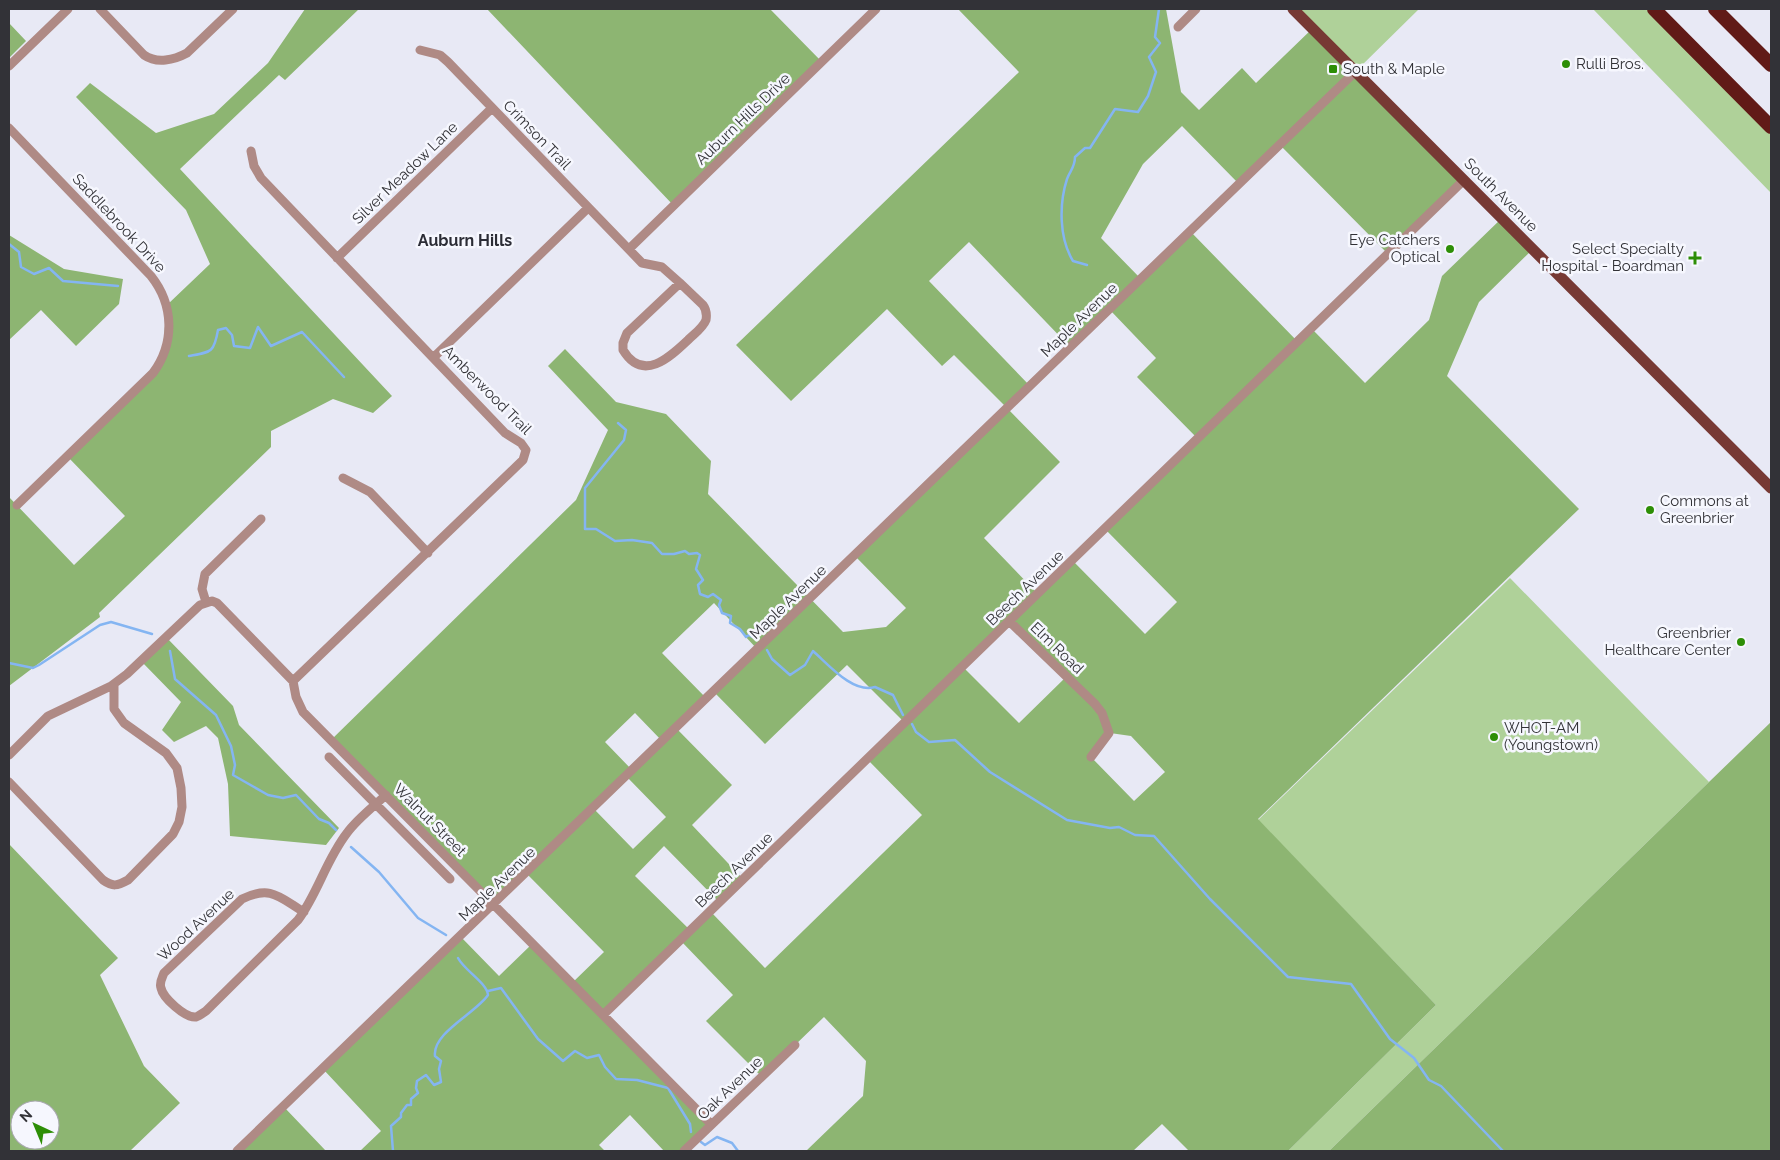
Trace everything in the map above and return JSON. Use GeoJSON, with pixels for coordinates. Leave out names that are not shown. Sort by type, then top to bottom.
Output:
{"type":"FeatureCollection","features":[{"type":"Feature","properties":{"kind":"highway"},"geometry":{"type":"LineString","coordinates":[[1654,9],[1771,126]]}},
{"type":"Feature","properties":{"kind":"highway"},"geometry":{"type":"LineString","coordinates":[[1715,9],[1771,65]]}},
{"type":"Feature","properties":{"kind":"main road","name":"South Avenue"},"geometry":{"type":"LineString","coordinates":[[1293,9],[1771,488]]}},
{"type":"Feature","properties":{"kind":"street"},"geometry":{"type":"LineString","coordinates":[[9,66],[68,9]]}},
{"type":"Feature","properties":{"kind":"street"},"geometry":{"type":"LineString","coordinates":[[100,9],[144,55],[153,60],[180,57],[187,53],[233,9]]}},
{"type":"Feature","properties":{"kind":"street","name":"Auburn Hills Drive"},"geometry":{"type":"LineString","coordinates":[[629,249],[876,9]]}},
{"type":"Feature","properties":{"kind":"street"},"geometry":{"type":"LineString","coordinates":[[1178,27],[1196,9]]}},
{"type":"Feature","properties":{"kind":"street","name":"Crimson Trail"},"geometry":{"type":"LineString","coordinates":[[420,50],[444,58],[642,263],[662,267],[680,283],[703,305],[706,321],[700,329],[664,362],[648,366],[636,362],[624,350],[625,337],[680,283]]}},
{"type":"Feature","properties":{"kind":"street","name":"Maple Avenue"},"geometry":{"type":"LineString","coordinates":[[237,1151],[495,905],[1356,71]]}},
{"type":"Feature","properties":{"kind":"street","name":"Silver Meadow Lane"},"geometry":{"type":"LineString","coordinates":[[337,258],[492,108]]}},
{"type":"Feature","properties":{"kind":"street","name":"Saddlebrook Drive"},"geometry":{"type":"LineString","coordinates":[[9,128],[151,276],[164,297],[170,322],[166,349],[153,373],[17,505]]}},
{"type":"Feature","properties":{"kind":"street","name":"Amberwood Trail"},"geometry":{"type":"LineString","coordinates":[[251,151],[254,166],[261,178],[506,433],[524,446],[526,455],[524,460],[293,681]]}},
{"type":"Feature","properties":{"kind":"street","name":"Beech Avenue"},"geometry":{"type":"LineString","coordinates":[[603,1015],[1464,180]]}},
{"type":"Feature","properties":{"kind":"street"},"geometry":{"type":"LineString","coordinates":[[434,357],[588,208]]}},
{"type":"Feature","properties":{"kind":"street"},"geometry":{"type":"LineString","coordinates":[[343,478],[370,492],[428,553]]}},
{"type":"Feature","properties":{"kind":"street"},"geometry":{"type":"LineString","coordinates":[[9,755],[48,716],[114,684],[206,602],[202,589],[205,574],[261,519]]}},
{"type":"Feature","properties":{"kind":"street","name":"Walnut Street"},"geometry":{"type":"LineString","coordinates":[[206,602],[212,601],[220,605],[293,681],[296,698],[303,712],[711,1124]]}},
{"type":"Feature","properties":{"kind":"street","name":"Elm Road"},"geometry":{"type":"LineString","coordinates":[[1010,622],[1102,713],[1109,733],[1091,757]]}},
{"type":"Feature","properties":{"kind":"street"},"geometry":{"type":"LineString","coordinates":[[9,782],[103,880],[112,886],[118,886],[128,880],[173,834],[179,822],[182,807],[181,788],[177,768],[166,753],[124,723],[114,709],[114,684]]}},
{"type":"Feature","properties":{"kind":"street"},"geometry":{"type":"LineString","coordinates":[[329,757],[450,879]]}},
{"type":"Feature","properties":{"kind":"street","name":"Wood Avenue"},"geometry":{"type":"LineString","coordinates":[[304,912],[272,893],[258,891],[242,899],[164,973],[160,982],[161,990],[177,1009],[188,1016],[196,1017],[213,1004],[304,912],[348,832],[386,795]]}},
{"type":"Feature","properties":{"kind":"street","name":"Oak Avenue"},"geometry":{"type":"LineString","coordinates":[[684,1151],[794,1046]]}},
{"type":"Feature","properties":{"kind":"green space"},"geometry":{"type":"Polygon","coordinates":[[[305,9],[359,9],[285,80],[279,75],[180,169],[392,396],[373,413],[333,399],[271,431],[271,447],[99,613],[100,617],[9,686],[9,497],[74,565],[125,516],[67,456],[162,358],[167,305],[210,264],[186,210],[76,97],[90,83],[156,133],[214,114],[268,63],[305,9]]]}},
{"type":"Feature","properties":{"kind":"green space"},"geometry":{"type":"Polygon","coordinates":[[[487,9],[770,9],[822,62],[674,206],[487,9]]]}},
{"type":"Feature","properties":{"kind":"green space"},"geometry":{"type":"Polygon","coordinates":[[[958,9],[1166,9],[1181,92],[1199,110],[1242,68],[1256,83],[1313,28],[1464,180],[1388,254],[1280,145],[1239,184],[1182,126],[1143,164],[1101,238],[1141,279],[1190,231],[1298,342],[1312,329],[1365,383],[1429,320],[1442,276],[1502,218],[1533,249],[1479,302],[1447,376],[1579,509],[1258,819],[1436,1005],[1288,1151],[1189,1151],[1162,1124],[1133,1151],[806,1151],[863,1096],[866,1061],[824,1017],[762,1077],[706,1021],[733,995],[681,941],[603,1015],[711,1124],[684,1151],[664,1151],[630,1115],[599,1145],[605,1151],[360,1151],[381,1131],[323,1069],[461,937],[499,976],[533,943],[572,983],[604,952],[527,874],[495,905],[331,740],[576,500],[608,430],[548,366],[565,349],[616,402],[666,414],[711,461],[708,494],[843,632],[886,627],[906,608],[855,556],[1007,408],[954,355],[942,366],[887,309],[791,401],[736,345],[1019,72],[958,9]],[[969,242],[929,281],[1030,386],[1007,408],[1060,462],[984,538],[1038,594],[1073,561],[1145,634],[1177,602],[1105,529],[1198,439],[1137,377],[1156,358],[1110,310],[1070,347],[969,242]],[[714,603],[662,653],[707,699],[677,729],[732,785],[692,825],[744,880],[720,903],[664,846],[635,876],[691,931],[711,912],[765,968],[922,815],[868,760],[905,723],[847,665],[765,744],[714,692],[758,650],[714,603]],[[1010,622],[963,667],[1019,723],[1066,677],[1010,622]],[[635,713],[605,742],[633,771],[663,742],[635,713]],[[1110,733],[1091,757],[1134,801],[1165,772],[1131,736],[1110,733]],[[627,777],[594,809],[633,849],[666,817],[627,777]]]}},
{"type":"Feature","properties":{"kind":"green space"},"geometry":{"type":"Polygon","coordinates":[[[1293,9],[1419,9],[1356,71],[1293,9]]]}},
{"type":"Feature","properties":{"kind":"green space"},"geometry":{"type":"Polygon","coordinates":[[[1593,9],[1654,9],[1771,127],[1771,193],[1593,9]]]}},
{"type":"Feature","properties":{"kind":"green space"},"geometry":{"type":"Polygon","coordinates":[[[9,23],[26,41],[9,58],[9,23]]]}},
{"type":"Feature","properties":{"kind":"green space"},"geometry":{"type":"Polygon","coordinates":[[[9,235],[64,269],[123,279],[119,304],[76,346],[41,310],[9,340],[9,235]]]}},
{"type":"Feature","properties":{"kind":"green space"},"geometry":{"type":"Polygon","coordinates":[[[1510,578],[1709,782],[1329,1151],[1288,1151],[1436,1005],[1258,820],[1510,578]]]}},
{"type":"Feature","properties":{"kind":"green space"},"geometry":{"type":"Polygon","coordinates":[[[166,637],[233,706],[239,725],[339,828],[326,845],[230,836],[228,784],[218,738],[206,726],[174,742],[162,730],[181,702],[141,661],[166,637]]]}},
{"type":"Feature","properties":{"kind":"green space"},"geometry":{"type":"Polygon","coordinates":[[[1771,722],[1771,1151],[1329,1151],[1709,782],[1771,722]]]}},
{"type":"Feature","properties":{"kind":"green space"},"geometry":{"type":"Polygon","coordinates":[[[9,844],[118,958],[100,975],[144,1066],[180,1103],[130,1151],[9,1151],[9,844]]]}},
{"type":"Feature","properties":{"kind":"green space"},"geometry":{"type":"Polygon","coordinates":[[[284,1107],[326,1151],[237,1151],[284,1107]]]}},
{"type":"Feature","properties":{"kind":"waterway"},"geometry":{"type":"LineString","coordinates":[[1087,265],[1073,261],[1068,252],[1062,221],[1064,189],[1075,157],[1085,148],[1090,148],[1115,109],[1138,112],[1148,96],[1156,72],[1149,57],[1160,43],[1155,37],[1159,9]]}},
{"type":"Feature","properties":{"kind":"waterway"},"geometry":{"type":"LineString","coordinates":[[9,244],[19,252],[21,267],[34,274],[49,268],[63,281],[118,286]]}},
{"type":"Feature","properties":{"kind":"waterway"},"geometry":{"type":"LineString","coordinates":[[189,356],[210,350],[215,343],[218,330],[226,328],[232,335],[234,346],[250,348],[258,327],[271,346],[302,332],[344,377]]}},
{"type":"Feature","properties":{"kind":"waterway"},"geometry":{"type":"LineString","coordinates":[[618,423],[626,430],[624,440],[585,488],[585,529],[596,529],[615,541],[632,540],[652,543],[662,554],[674,554],[685,551],[689,554],[697,553],[700,555],[696,569],[703,580],[698,585],[700,594],[708,597],[713,594],[721,600],[719,605],[722,613],[731,616],[730,623],[740,629],[746,637],[749,635],[756,639]]}},
{"type":"Feature","properties":{"kind":"waterway"},"geometry":{"type":"LineString","coordinates":[[9,663],[33,668],[100,625],[111,622],[152,634]]}},
{"type":"Feature","properties":{"kind":"waterway"},"geometry":{"type":"LineString","coordinates":[[767,650],[772,659],[790,675],[805,665],[813,651],[833,670],[850,682],[867,688],[875,687],[893,695],[903,715]]}},
{"type":"Feature","properties":{"kind":"waterway"},"geometry":{"type":"LineString","coordinates":[[170,651],[175,679],[216,715],[231,746],[235,765],[233,775],[268,795],[283,798],[296,795],[319,819],[329,823],[336,830]]}},
{"type":"Feature","properties":{"kind":"waterway"},"geometry":{"type":"LineString","coordinates":[[912,724],[916,732],[929,742],[955,740],[990,772],[1067,820],[1110,828],[1119,827],[1135,835],[1154,836],[1210,899],[1288,977],[1351,984],[1390,1039],[1414,1058],[1429,1080],[1441,1086],[1503,1151]]}},
{"type":"Feature","properties":{"kind":"waterway"},"geometry":{"type":"LineString","coordinates":[[351,847],[379,872],[418,918],[446,935]]}},
{"type":"Feature","properties":{"kind":"waterway"},"geometry":{"type":"LineString","coordinates":[[393,1151],[391,1126],[401,1117],[401,1113],[407,1105],[411,1105],[411,1099],[418,1093],[416,1088],[417,1081],[426,1075],[434,1085],[441,1082],[439,1069],[441,1061],[435,1056],[440,1039],[488,995],[487,990],[480,981],[458,958]]}},
{"type":"Feature","properties":{"kind":"waterway"},"geometry":{"type":"LineString","coordinates":[[488,991],[501,988],[538,1039],[563,1061],[575,1051],[587,1058],[599,1055],[605,1067],[616,1079],[637,1080],[668,1088],[690,1124],[691,1132]]}},
{"type":"Feature","properties":{"kind":"waterway"},"geometry":{"type":"LineString","coordinates":[[701,1142],[705,1145],[717,1137],[732,1143],[738,1151]]}},
{"type":"Feature","properties":{"kind":"place","name":"Rulli Bros."},"geometry":{"type":"Point","coordinates":[1566,64]}},
{"type":"Feature","properties":{"kind":"place","name":"South & Maple"},"geometry":{"type":"Point","coordinates":[1333,69]}},
{"type":"Feature","properties":{"kind":"place","name":"Eye Catchers Optical"},"geometry":{"type":"Point","coordinates":[1450,249]}},
{"type":"Feature","properties":{"kind":"place","name":"Select Specialty Hospital - Boardman"},"geometry":{"type":"Point","coordinates":[1695,258]}},
{"type":"Feature","properties":{"kind":"place","name":"Commons at Greenbrier"},"geometry":{"type":"Point","coordinates":[1650,510]}},
{"type":"Feature","properties":{"kind":"place","name":"Greenbrier Healthcare Center"},"geometry":{"type":"Point","coordinates":[1741,642]}},
{"type":"Feature","properties":{"kind":"place","name":"WHOT-AM (Youngstown)"},"geometry":{"type":"Point","coordinates":[1494,737]}},
{"type":"Feature","properties":{"kind":"district","name":"Auburn Hills"},"geometry":{"type":"Point","coordinates":[465,240]}}]}
